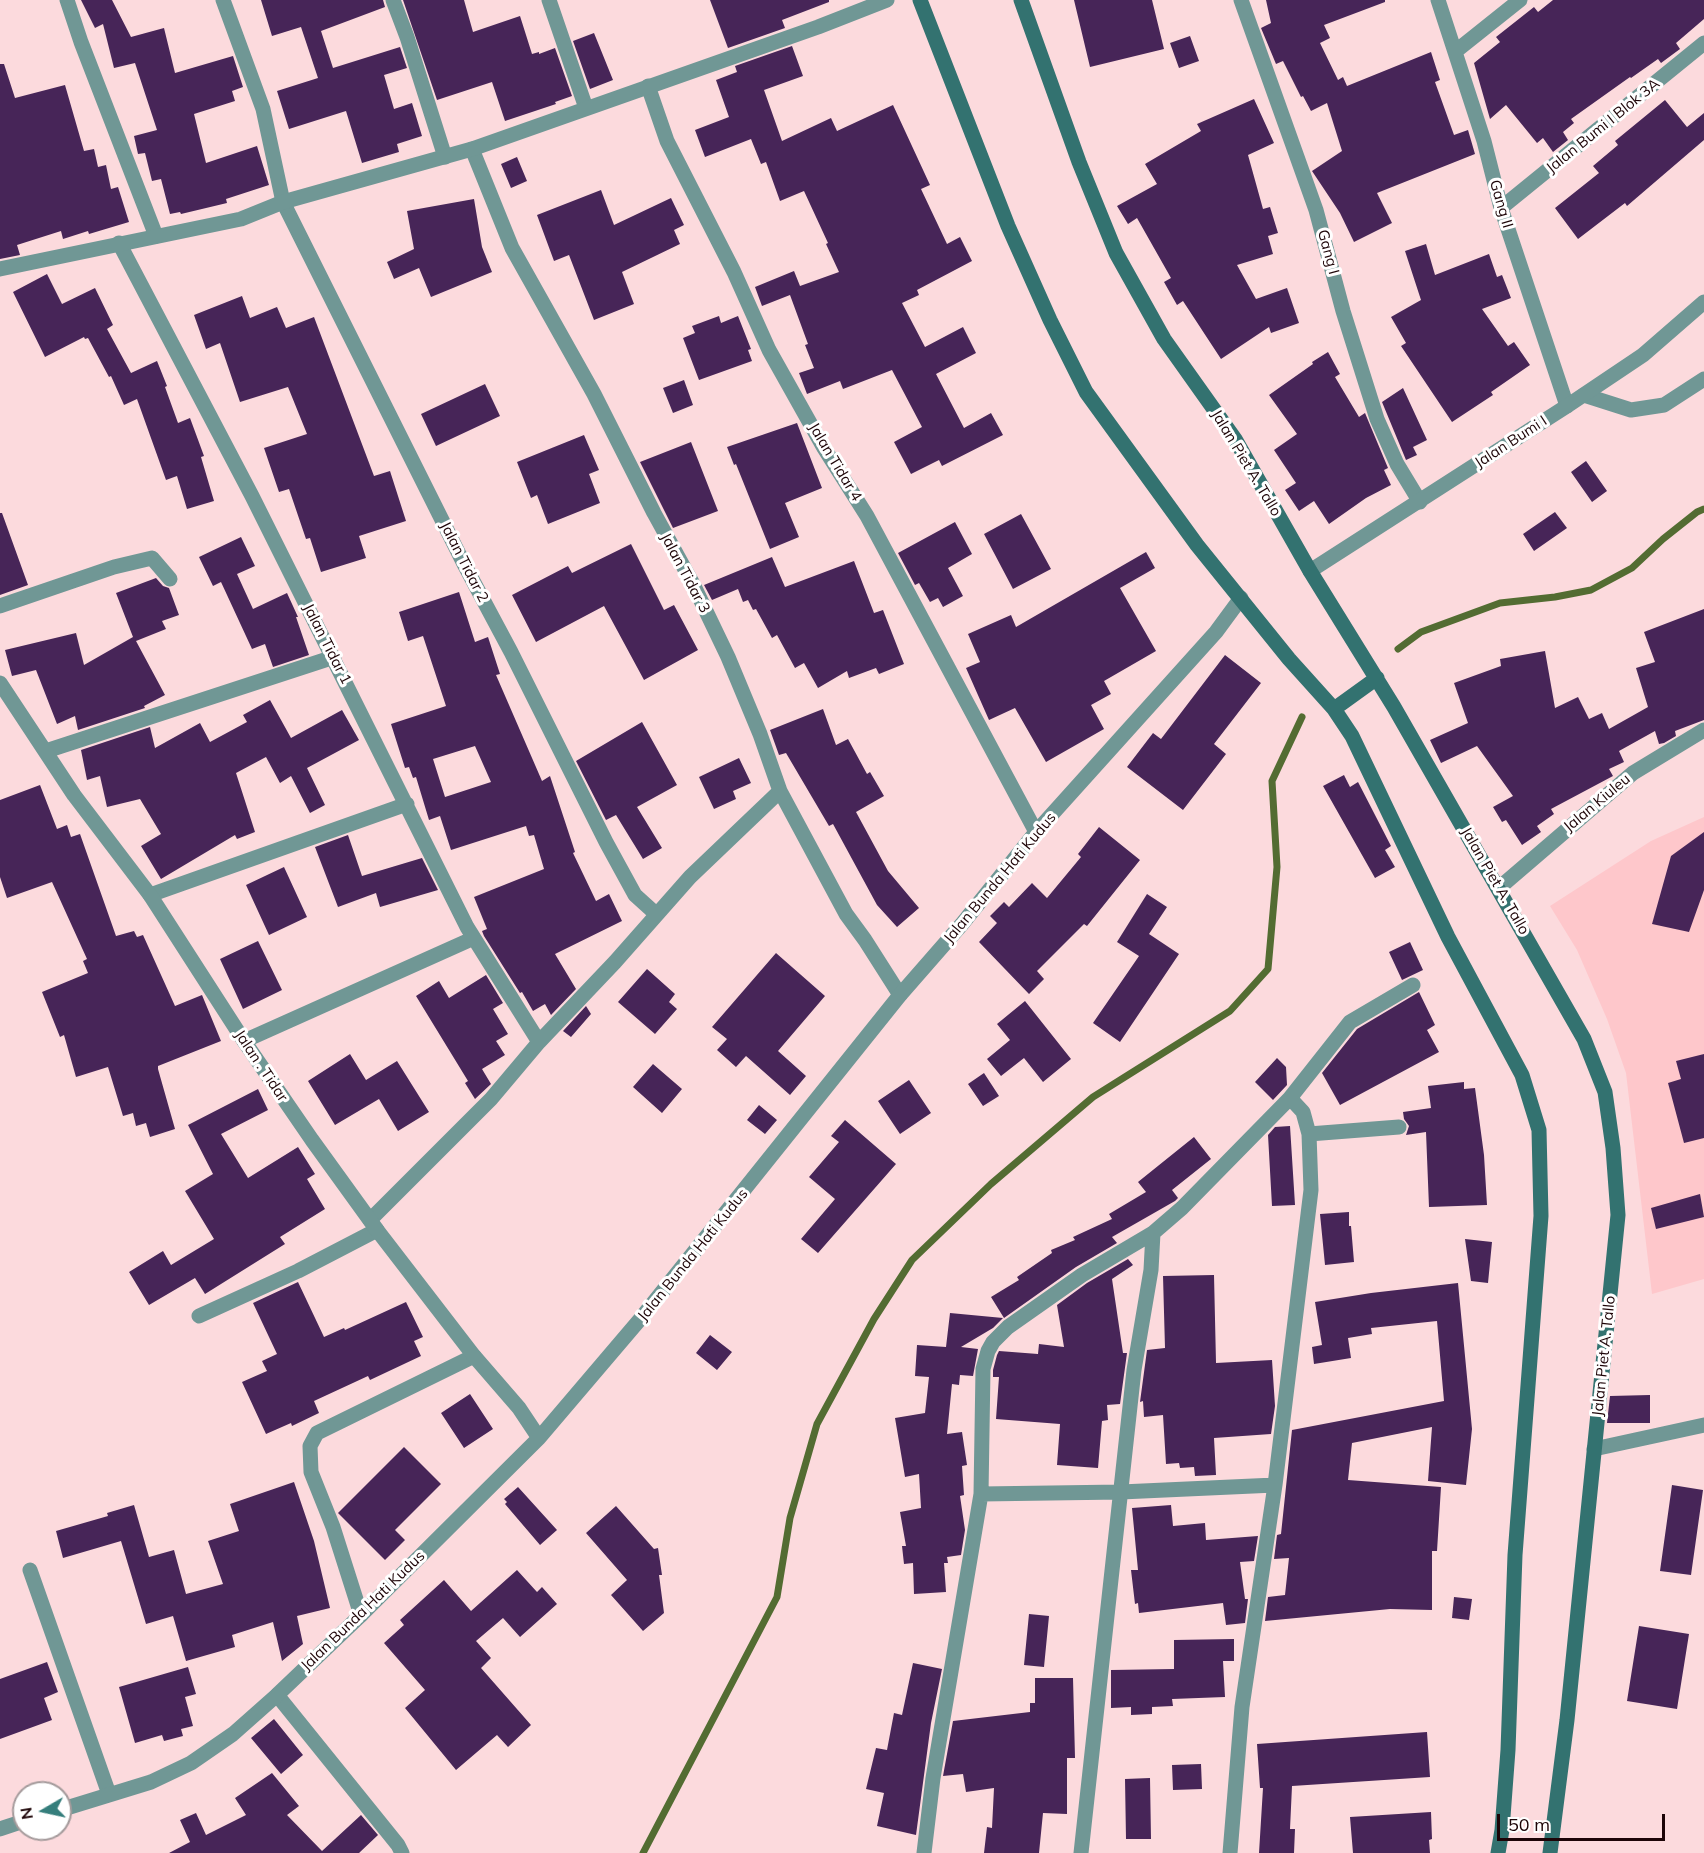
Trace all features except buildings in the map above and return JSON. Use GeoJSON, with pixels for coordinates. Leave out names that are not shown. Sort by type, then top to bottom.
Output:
{"type":"FeatureCollection","features":[{"type":"Feature","properties":{"kind":"main road"},"geometry":{"type":"LineString","coordinates":[[920,0],[1008,226],[1050,321],[1086,392],[1197,545],[1289,659],[1334,709],[1352,736],[1448,937],[1522,1075],[1539,1130],[1542,1216],[1515,1555],[1508,1750],[1498,1853]]}},
{"type":"Feature","properties":{"kind":"main road","name":"Jalan Piet A. Tallo"},"geometry":{"type":"LineString","coordinates":[[1021,0],[1079,162],[1116,253],[1164,339],[1235,439],[1310,571],[1377,678],[1584,1039],[1605,1092],[1613,1148],[1618,1215],[1567,1720],[1550,1853]]}},
{"type":"Feature","properties":{"kind":"main road"},"geometry":{"type":"LineString","coordinates":[[1334,709],[1377,678]]}},
{"type":"Feature","properties":{"kind":"street"},"geometry":{"type":"LineString","coordinates":[[67,0],[156,236]]}},
{"type":"Feature","properties":{"kind":"street","name":"Jalan Tidar 2"},"geometry":{"type":"LineString","coordinates":[[223,0],[263,109],[283,202],[611,851],[635,895],[656,914]]}},
{"type":"Feature","properties":{"kind":"street"},"geometry":{"type":"LineString","coordinates":[[393,0],[445,157]]}},
{"type":"Feature","properties":{"kind":"street"},"geometry":{"type":"LineString","coordinates":[[549,0],[586,108]]}},
{"type":"Feature","properties":{"kind":"street"},"geometry":{"type":"LineString","coordinates":[[0,269],[242,219],[283,202],[472,149],[818,27],[886,0]]}},
{"type":"Feature","properties":{"kind":"street","name":"Gang I"},"geometry":{"type":"LineString","coordinates":[[1241,0],[1316,210],[1343,311],[1377,419],[1397,464],[1420,502]]}},
{"type":"Feature","properties":{"kind":"street","name":"Gang II"},"geometry":{"type":"LineString","coordinates":[[1438,0],[1484,141],[1501,208],[1567,406]]}},
{"type":"Feature","properties":{"kind":"street"},"geometry":{"type":"LineString","coordinates":[[1456,51],[1520,0]]}},
{"type":"Feature","properties":{"kind":"street","name":"Jalan Bumi I Blok 3A"},"geometry":{"type":"LineString","coordinates":[[1501,208],[1704,43]]}},
{"type":"Feature","properties":{"kind":"street","name":"Jalan Tidar 4"},"geometry":{"type":"LineString","coordinates":[[648,86],[667,141],[734,272],[769,350],[824,448],[867,516],[1036,832]]}},
{"type":"Feature","properties":{"kind":"street","name":"Jalan Tidar 3"},"geometry":{"type":"LineString","coordinates":[[472,149],[512,248],[594,394],[693,584],[728,657],[780,791],[846,914],[866,940],[900,995]]}},
{"type":"Feature","properties":{"kind":"street","name":"Jalan Tidar 1"},"geometry":{"type":"LineString","coordinates":[[119,243],[252,496],[474,938],[539,1042]]}},
{"type":"Feature","properties":{"kind":"street","name":"Jalan Bumi I"},"geometry":{"type":"LineString","coordinates":[[1310,571],[1420,502],[1643,355],[1704,302]]}},
{"type":"Feature","properties":{"kind":"street"},"geometry":{"type":"LineString","coordinates":[[1584,395],[1631,410],[1664,405],[1704,379]]}},
{"type":"Feature","properties":{"kind":"street"},"geometry":{"type":"LineString","coordinates":[[0,606],[114,567],[152,558],[170,579]]}},
{"type":"Feature","properties":{"kind":"street","name":"Jalan Bunda Hati Kudus"},"geometry":{"type":"LineString","coordinates":[[72,1806],[109,1794],[131,1790],[151,1782],[191,1763],[233,1734],[361,1614],[538,1438],[642,1317],[900,995],[962,924],[1036,832],[1216,632],[1241,598]]}},
{"type":"Feature","properties":{"kind":"street"},"geometry":{"type":"LineString","coordinates":[[46,751],[334,657]]}},
{"type":"Feature","properties":{"kind":"street","name":"Jalan . Tidar"},"geometry":{"type":"LineString","coordinates":[[0,683],[74,795],[150,895],[244,1041],[373,1225],[474,1356],[519,1408],[538,1438]]}},
{"type":"Feature","properties":{"kind":"street","name":"Jalan Kiuleu"},"geometry":{"type":"LineString","coordinates":[[1499,888],[1633,773],[1704,730]]}},
{"type":"Feature","properties":{"kind":"street"},"geometry":{"type":"LineString","coordinates":[[199,1316],[298,1271],[373,1225],[491,1098],[539,1042],[615,963],[690,877],[780,791]]}},
{"type":"Feature","properties":{"kind":"street"},"geometry":{"type":"LineString","coordinates":[[150,895],[407,804]]}},
{"type":"Feature","properties":{"kind":"street"},"geometry":{"type":"LineString","coordinates":[[244,1041],[474,938]]}},
{"type":"Feature","properties":{"kind":"street"},"geometry":{"type":"LineString","coordinates":[[924,1853],[933,1778],[981,1494],[983,1369],[993,1342],[1008,1327],[1082,1275],[1153,1233],[1182,1208],[1290,1098],[1350,1022],[1413,985]]}},
{"type":"Feature","properties":{"kind":"street"},"geometry":{"type":"LineString","coordinates":[[1230,1853],[1242,1707],[1275,1485],[1311,1190],[1309,1134],[1303,1112],[1290,1098]]}},
{"type":"Feature","properties":{"kind":"street"},"geometry":{"type":"LineString","coordinates":[[1309,1134],[1399,1127]]}},
{"type":"Feature","properties":{"kind":"street"},"geometry":{"type":"LineString","coordinates":[[1081,1853],[1134,1370],[1151,1270],[1153,1233]]}},
{"type":"Feature","properties":{"kind":"street"},"geometry":{"type":"LineString","coordinates":[[361,1614],[333,1527],[311,1472],[310,1446],[317,1432],[474,1356]]}},
{"type":"Feature","properties":{"kind":"street"},"geometry":{"type":"LineString","coordinates":[[1594,1449],[1704,1425]]}},
{"type":"Feature","properties":{"kind":"street"},"geometry":{"type":"LineString","coordinates":[[981,1494],[1121,1492],[1275,1485]]}},
{"type":"Feature","properties":{"kind":"street"},"geometry":{"type":"LineString","coordinates":[[30,1570],[109,1794]]}},
{"type":"Feature","properties":{"kind":"street"},"geometry":{"type":"LineString","coordinates":[[277,1695],[398,1845],[402,1853]]}},
{"type":"Feature","properties":{"kind":"shaded area"},"geometry":{"type":"Polygon","coordinates":[[[1704,817],[1704,1279],[1652,1294],[1626,1073],[1607,1019],[1577,950],[1550,906],[1651,841],[1704,817]]]}},
{"type":"Feature","properties":{"kind":"waterway"},"geometry":{"type":"LineString","coordinates":[[1398,649],[1421,632],[1500,603],[1555,597],[1591,590],[1632,568],[1663,539],[1704,509]]}},
{"type":"Feature","properties":{"kind":"waterway"},"geometry":{"type":"LineString","coordinates":[[643,1853],[777,1597],[790,1518],[817,1424],[874,1319],[912,1260],[991,1184],[1093,1097],[1230,1011],[1268,969],[1277,867],[1272,781],[1302,717]]}}]}
